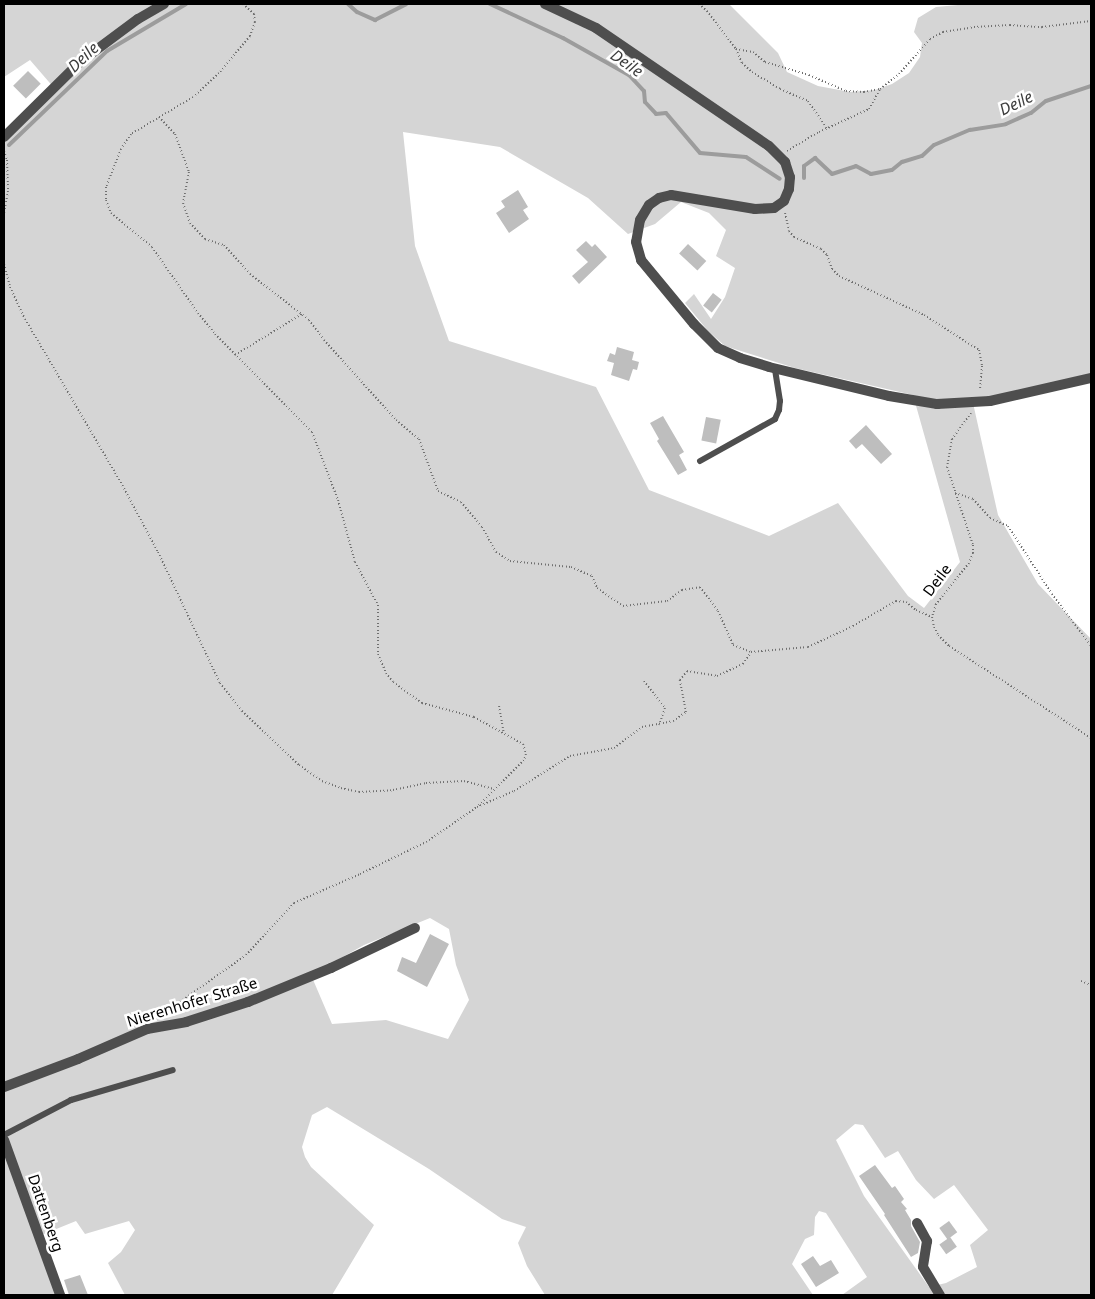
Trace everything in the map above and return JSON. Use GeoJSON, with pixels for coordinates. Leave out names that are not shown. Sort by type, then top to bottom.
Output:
{"type":"FeatureCollection","features":[{"type":"Feature","properties":{"kind":"street"},"geometry":{"type":"LineString","coordinates":[[4,137],[80,62],[138,19],[164,4]]}},
{"type":"Feature","properties":{"kind":"street"},"geometry":{"type":"LineString","coordinates":[[545,4],[596,28],[780,155],[788,170],[790,183],[788,194],[779,206],[762,210],[678,195],[665,196],[654,202],[646,210],[638,227],[636,242],[638,255],[645,267],[710,341],[730,354],[776,368],[918,402],[937,404],[978,403],[1091,378]]}},
{"type":"Feature","properties":{"kind":"street","name":"Nierenhofer Straße"},"geometry":{"type":"LineString","coordinates":[[4,1087],[157,1026],[186,1022],[248,1002],[331,968],[415,928]]}},
{"type":"Feature","properties":{"kind":"street","name":"Dattenberg"},"geometry":{"type":"LineString","coordinates":[[4,1140],[60,1295]]}},
{"type":"Feature","properties":{"kind":"street"},"geometry":{"type":"LineString","coordinates":[[917,1223],[928,1241],[922,1267],[940,1295]]}},
{"type":"Feature","properties":{"kind":"lane"},"geometry":{"type":"LineString","coordinates":[[700,461],[775,419],[780,410],[776,368]]}},
{"type":"Feature","properties":{"kind":"lane"},"geometry":{"type":"LineString","coordinates":[[4,1135],[71,1100],[173,1070]]}},
{"type":"Feature","properties":{"kind":"path"},"geometry":{"type":"LineString","coordinates":[[243,4],[254,14],[255,22],[250,36],[243,46],[193,97],[131,134],[121,149],[106,187],[106,200],[112,213],[152,247],[198,313],[234,355],[299,417],[315,438],[338,500],[355,562],[378,605],[378,654],[386,673],[393,682],[422,703],[474,717],[523,744],[526,754],[521,764],[477,808]]}},
{"type":"Feature","properties":{"kind":"path"},"geometry":{"type":"LineString","coordinates":[[699,4],[736,50],[742,63],[752,72],[808,101],[827,128]]}},
{"type":"Feature","properties":{"kind":"path"},"geometry":{"type":"LineString","coordinates":[[780,155],[827,128],[869,109],[880,89],[899,74],[930,39],[943,32],[974,27],[1010,25],[1042,27],[1091,21]]}},
{"type":"Feature","properties":{"kind":"path"},"geometry":{"type":"LineString","coordinates":[[736,50],[753,52],[765,62],[809,75],[837,89],[864,92],[880,89]]}},
{"type":"Feature","properties":{"kind":"path"},"geometry":{"type":"LineString","coordinates":[[159,116],[175,134],[189,172],[183,203],[190,223],[205,239],[224,245],[250,274],[302,314],[390,413],[419,439],[438,491],[461,502],[482,527],[496,552],[510,561],[571,567],[592,576],[597,588],[623,606],[668,601],[682,590],[700,587],[718,611],[733,645],[751,652],[808,647],[853,626],[896,601],[906,602],[916,610],[932,617]]}},
{"type":"Feature","properties":{"kind":"path"},"geometry":{"type":"LineString","coordinates":[[4,151],[7,160],[8,191],[4,214]]}},
{"type":"Feature","properties":{"kind":"path"},"geometry":{"type":"LineString","coordinates":[[779,206],[785,213],[788,231],[794,237],[821,249],[836,274],[938,322],[979,350],[982,366],[978,403]]}},
{"type":"Feature","properties":{"kind":"path"},"geometry":{"type":"LineString","coordinates":[[4,264],[10,286],[25,319],[119,479],[158,552],[220,683],[242,711],[299,765],[322,781],[341,788],[359,792],[464,780],[493,790]]}},
{"type":"Feature","properties":{"kind":"path"},"geometry":{"type":"LineString","coordinates":[[234,355],[302,314]]}},
{"type":"Feature","properties":{"kind":"path","name":"Deile"},"geometry":{"type":"LineString","coordinates":[[978,403],[952,439],[949,449],[947,467],[973,545],[973,554],[969,563],[936,604],[932,617],[938,635],[950,646],[1091,738]]}},
{"type":"Feature","properties":{"kind":"path"},"geometry":{"type":"LineString","coordinates":[[955,493],[973,499],[990,518],[1008,526],[1052,594],[1091,646]]}},
{"type":"Feature","properties":{"kind":"path"},"geometry":{"type":"LineString","coordinates":[[157,1026],[158,1020],[164,1011],[246,955],[294,903],[426,842],[477,808],[514,791],[570,756],[614,748],[642,727],[659,726],[673,721],[686,712],[680,680],[687,671],[717,676],[743,664],[751,652]]}},
{"type":"Feature","properties":{"kind":"path"},"geometry":{"type":"LineString","coordinates":[[644,681],[665,708],[659,726]]}},
{"type":"Feature","properties":{"kind":"path"},"geometry":{"type":"LineString","coordinates":[[499,706],[504,733]]}},
{"type":"Feature","properties":{"kind":"path"},"geometry":{"type":"LineString","coordinates":[[1081,980],[1091,985]]}},
{"type":"Feature","properties":{"kind":"shaded area"},"geometry":{"type":"Polygon","coordinates":[[[4,4],[729,4],[778,53],[787,72],[818,86],[850,92],[875,90],[892,84],[909,73],[920,57],[922,43],[914,32],[918,18],[936,7],[969,4],[1091,4],[1091,377],[973,403],[998,515],[1038,584],[1091,639],[1091,1295],[842,1295],[867,1277],[826,1213],[819,1211],[815,1217],[814,1235],[805,1239],[792,1264],[813,1295],[545,1295],[527,1266],[518,1243],[526,1227],[502,1219],[429,1169],[327,1107],[312,1115],[302,1147],[305,1157],[311,1167],[374,1225],[332,1295],[125,1295],[108,1263],[121,1252],[135,1230],[129,1221],[85,1234],[76,1221],[39,1236],[60,1295],[4,1295],[4,142],[55,89],[30,60],[4,77],[4,4]],[[403,132],[415,246],[449,341],[596,387],[649,490],[769,536],[838,503],[908,596],[924,608],[960,562],[913,395],[795,368],[725,346],[708,331],[685,303],[694,294],[711,319],[725,297],[735,268],[716,256],[726,230],[709,213],[681,202],[655,224],[628,234],[588,198],[500,147],[403,132]],[[430,918],[364,945],[311,975],[332,1024],[386,1020],[448,1039],[469,1000],[456,965],[449,929],[430,918]],[[855,1124],[836,1140],[864,1196],[929,1287],[946,1283],[977,1267],[970,1245],[988,1230],[954,1185],[934,1199],[916,1180],[898,1151],[885,1158],[863,1125],[855,1124]]]}},
{"type":"Feature","properties":{"kind":"building"},"geometry":{"type":"Polygon","coordinates":[[[28,71],[41,84],[26,99],[13,86],[28,71]]]}},
{"type":"Feature","properties":{"kind":"building"},"geometry":{"type":"Polygon","coordinates":[[[518,190],[528,207],[523,210],[529,219],[509,233],[496,213],[505,207],[501,201],[518,190]]]}},
{"type":"Feature","properties":{"kind":"building"},"geometry":{"type":"Polygon","coordinates":[[[586,241],[592,247],[595,244],[607,257],[579,284],[572,276],[588,262],[576,250],[586,241]]]}},
{"type":"Feature","properties":{"kind":"building"},"geometry":{"type":"Polygon","coordinates":[[[688,244],[706,261],[697,271],[679,254],[688,244]]]}},
{"type":"Feature","properties":{"kind":"building"},"geometry":{"type":"Polygon","coordinates":[[[713,293],[722,300],[712,312],[703,306],[713,293]]]}},
{"type":"Feature","properties":{"kind":"building"},"geometry":{"type":"Polygon","coordinates":[[[617,347],[634,352],[632,360],[639,362],[637,370],[633,369],[629,381],[611,375],[614,363],[607,361],[610,353],[615,355],[617,347]]]}},
{"type":"Feature","properties":{"kind":"building"},"geometry":{"type":"Polygon","coordinates":[[[663,416],[684,452],[679,455],[687,470],[678,475],[657,441],[659,439],[650,423],[663,416]]]}},
{"type":"Feature","properties":{"kind":"building"},"geometry":{"type":"Polygon","coordinates":[[[706,417],[721,420],[716,443],[701,441],[706,417]]]}},
{"type":"Feature","properties":{"kind":"building"},"geometry":{"type":"Polygon","coordinates":[[[866,425],[892,454],[881,464],[862,444],[856,449],[849,441],[866,425]]]}},
{"type":"Feature","properties":{"kind":"building"},"geometry":{"type":"Polygon","coordinates":[[[430,934],[449,944],[427,987],[397,971],[402,957],[416,963],[430,934]]]}},
{"type":"Feature","properties":{"kind":"building"},"geometry":{"type":"Polygon","coordinates":[[[875,1165],[892,1188],[895,1186],[904,1199],[901,1202],[907,1209],[905,1210],[911,1220],[911,1226],[920,1242],[918,1253],[911,1257],[859,1176],[875,1165]]]}},
{"type":"Feature","properties":{"kind":"building"},"geometry":{"type":"Polygon","coordinates":[[[949,1221],[957,1232],[948,1239],[939,1228],[949,1221]]]}},
{"type":"Feature","properties":{"kind":"building"},"geometry":{"type":"Polygon","coordinates":[[[950,1237],[957,1247],[946,1254],[939,1244],[950,1237]]]}},
{"type":"Feature","properties":{"kind":"building"},"geometry":{"type":"Polygon","coordinates":[[[813,1256],[820,1266],[831,1260],[839,1273],[816,1287],[801,1264],[813,1256]]]}},
{"type":"Feature","properties":{"kind":"building"},"geometry":{"type":"Polygon","coordinates":[[[80,1275],[88,1295],[69,1295],[64,1280],[80,1275]]]}},
{"type":"Feature","properties":{"kind":"waterway","name":"Deile"},"geometry":{"type":"LineString","coordinates":[[9,145],[107,51],[186,4]]}},
{"type":"Feature","properties":{"kind":"waterway","name":"Deile"},"geometry":{"type":"LineString","coordinates":[[348,4],[357,12],[375,20],[406,4]]}},
{"type":"Feature","properties":{"kind":"waterway","name":"Deile"},"geometry":{"type":"LineString","coordinates":[[490,4],[563,38],[629,75],[644,91],[645,102],[656,114],[666,113],[700,153],[746,157],[780,179]]}},
{"type":"Feature","properties":{"kind":"waterway","name":"Deile"},"geometry":{"type":"LineString","coordinates":[[804,178],[804,166],[815,158],[832,174],[856,166],[871,174],[892,170],[902,162],[922,156],[934,145],[970,130],[1006,124],[1031,113],[1046,101],[1091,86]]}}]}
